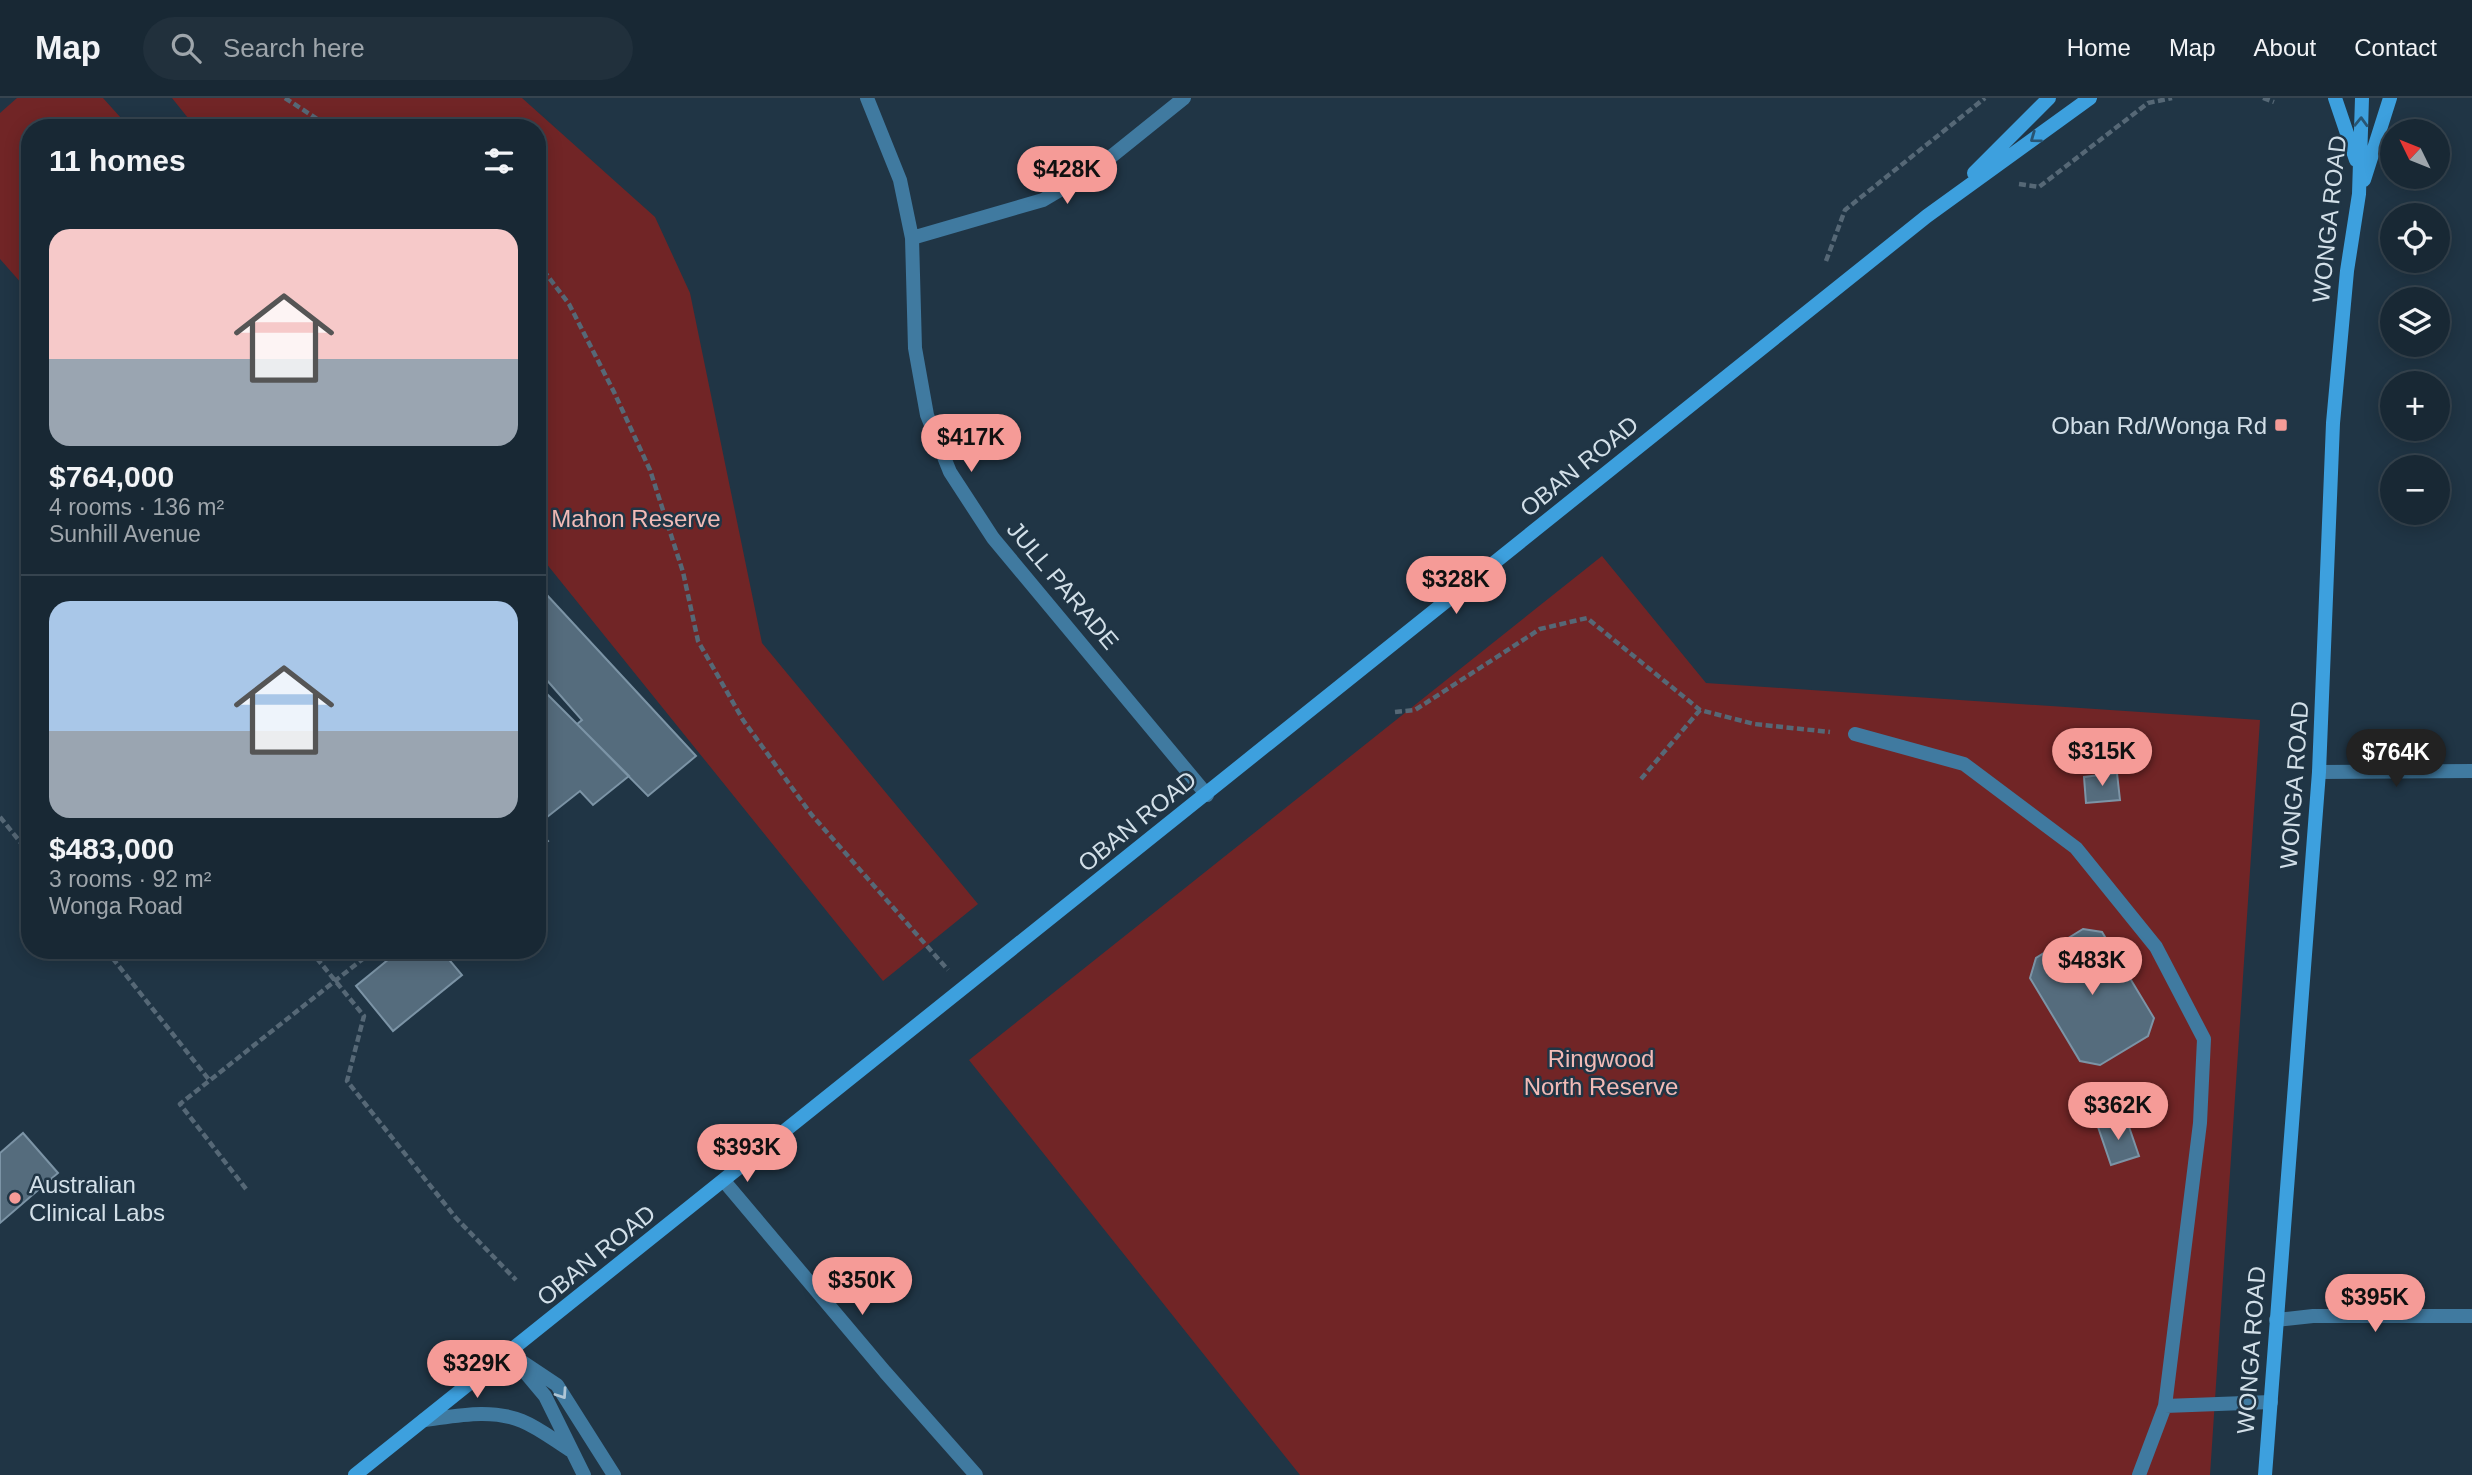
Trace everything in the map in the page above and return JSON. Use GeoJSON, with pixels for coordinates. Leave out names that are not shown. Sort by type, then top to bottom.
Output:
{"type":"FeatureCollection","features":[{"type":"Feature","properties":{"kind":"main road","name":"OBAN ROAD"},"geometry":{"type":"LineString","coordinates":[[1946,201],[2049,98]]}},
{"type":"Feature","properties":{"kind":"main road","name":"OBAN ROAD"},"geometry":{"type":"LineString","coordinates":[[355,1475],[1946,201],[2090,98]]}},
{"type":"Feature","properties":{"kind":"main road"},"geometry":{"type":"LineString","coordinates":[[2335,98],[2359,175]]}},
{"type":"Feature","properties":{"kind":"main road","name":"WONGA ROAD"},"geometry":{"type":"LineString","coordinates":[[2265,1475],[2319,772],[2333,423],[2344,303],[2359,194],[2362,98]]}},
{"type":"Feature","properties":{"kind":"main road"},"geometry":{"type":"LineString","coordinates":[[2359,194],[2390,98]]}},
{"type":"Feature","properties":{"kind":"street","name":"JULL PARADE"},"geometry":{"type":"LineString","coordinates":[[867,98],[900,180],[912,238],[915,348],[927,415],[950,472],[993,538],[1207,795]]}},
{"type":"Feature","properties":{"kind":"street"},"geometry":{"type":"LineString","coordinates":[[912,238],[1043,200],[1097,168],[1184,98]]}},
{"type":"Feature","properties":{"kind":"street"},"geometry":{"type":"LineString","coordinates":[[1856,734],[1964,764],[2076,848],[2156,947],[2204,1039],[2200,1123],[2165,1406],[2139,1475]]}},
{"type":"Feature","properties":{"kind":"street"},"geometry":{"type":"LineString","coordinates":[[2319,772],[2472,771]]}},
{"type":"Feature","properties":{"kind":"street"},"geometry":{"type":"LineString","coordinates":[[724,1181],[976,1475]]}},
{"type":"Feature","properties":{"kind":"street"},"geometry":{"type":"LineString","coordinates":[[2276,1320],[2313,1316],[2472,1316]]}},
{"type":"Feature","properties":{"kind":"street"},"geometry":{"type":"LineString","coordinates":[[509,1353],[545,1396],[584,1475]]}},
{"type":"Feature","properties":{"kind":"street"},"geometry":{"type":"LineString","coordinates":[[509,1353],[558,1385],[614,1475]]}},
{"type":"Feature","properties":{"kind":"street"},"geometry":{"type":"LineString","coordinates":[[2165,1406],[2271,1402]]}},
{"type":"Feature","properties":{"kind":"street"},"geometry":{"type":"LineString","coordinates":[[424,1420],[480,1413],[509,1417],[523,1421],[570,1450]]}},
{"type":"Feature","properties":{"kind":"path"},"geometry":{"type":"LineString","coordinates":[[285,98],[317,119]]}},
{"type":"Feature","properties":{"kind":"path"},"geometry":{"type":"LineString","coordinates":[[1845,210],[1985,98]]}},
{"type":"Feature","properties":{"kind":"path"},"geometry":{"type":"LineString","coordinates":[[2039,187],[2148,103],[2172,98]]}},
{"type":"Feature","properties":{"kind":"path"},"geometry":{"type":"LineString","coordinates":[[2263,98],[2273,102]]}},
{"type":"Feature","properties":{"kind":"path"},"geometry":{"type":"LineString","coordinates":[[546,274],[569,304],[650,470],[683,572],[698,641],[743,720],[811,814],[964,989]]}},
{"type":"Feature","properties":{"kind":"path"},"geometry":{"type":"LineString","coordinates":[[1395,712],[1415,710],[1540,629],[1587,618],[1700,710],[1754,724],[1856,734]]}},
{"type":"Feature","properties":{"kind":"path"},"geometry":{"type":"LineString","coordinates":[[1641,779],[1700,710]]}},
{"type":"Feature","properties":{"kind":"path"},"geometry":{"type":"LineString","coordinates":[[0,817],[21,843]]}},
{"type":"Feature","properties":{"kind":"path"},"geometry":{"type":"LineString","coordinates":[[113,959],[210,1081]]}},
{"type":"Feature","properties":{"kind":"path"},"geometry":{"type":"LineString","coordinates":[[317,959],[364,1016],[347,1081],[456,1218],[516,1280]]}},
{"type":"Feature","properties":{"kind":"path"},"geometry":{"type":"LineString","coordinates":[[246,1189],[180,1104],[363,959]]}},
{"type":"Feature","properties":{"kind":"green space"},"geometry":{"type":"Polygon","coordinates":[[[17,98],[103,98],[122,119],[21,119],[21,283],[0,259],[0,113],[17,98]]]}},
{"type":"Feature","properties":{"kind":"green space","name":"Mahon Reserve"},"geometry":{"type":"Polygon","coordinates":[[[172,98],[522,98],[545,119],[189,119],[172,98]]]}},
{"type":"Feature","properties":{"kind":"green space","name":"Mahon Reserve"},"geometry":{"type":"Polygon","coordinates":[[[546,119],[655,217],[690,293],[762,643],[978,904],[883,981],[546,563],[546,119]]]}},
{"type":"Feature","properties":{"kind":"green space","name":"Ringwood North Reserve"},"geometry":{"type":"Polygon","coordinates":[[[1602,556],[1706,683],[2260,720],[2210,1475],[1300,1475],[969,1060],[1602,556]]]}},
{"type":"Feature","properties":{"kind":"building"},"geometry":{"type":"Polygon","coordinates":[[[546,594],[696,756],[648,796],[577,724],[582,720],[546,679],[546,594]]]}},
{"type":"Feature","properties":{"kind":"building"},"geometry":{"type":"Polygon","coordinates":[[[546,693],[629,776],[593,805],[580,791],[546,818],[546,693]]]}},
{"type":"Feature","properties":{"kind":"building"},"geometry":{"type":"Polygon","coordinates":[[[2117,773],[2120,800],[2086,803],[2084,777],[2117,773]]]}},
{"type":"Feature","properties":{"kind":"building"},"geometry":{"type":"Polygon","coordinates":[[[2083,929],[2102,932],[2154,1018],[2148,1036],[2100,1065],[2080,1061],[2030,978],[2036,958],[2083,929]]]}},
{"type":"Feature","properties":{"kind":"building"},"geometry":{"type":"Polygon","coordinates":[[[389,959],[449,959],[462,975],[393,1031],[356,986],[389,959]]]}},
{"type":"Feature","properties":{"kind":"building"},"geometry":{"type":"Polygon","coordinates":[[[2126,1118],[2139,1156],[2111,1165],[2098,1127],[2126,1118]]]}},
{"type":"Feature","properties":{"kind":"building","name":"Australian Clinical Labs"},"geometry":{"type":"Polygon","coordinates":[[[23,1133],[58,1173],[0,1223],[0,1153],[23,1133]]]}},
{"type":"Feature","properties":{"kind":"place","name":"Oban Rd/Wonga Rd"},"geometry":{"type":"Point","coordinates":[2281,425]}},
{"type":"Feature","properties":{"kind":"place","name":"Australian Clinical Labs"},"geometry":{"type":"Point","coordinates":[15,1198]}}]}
